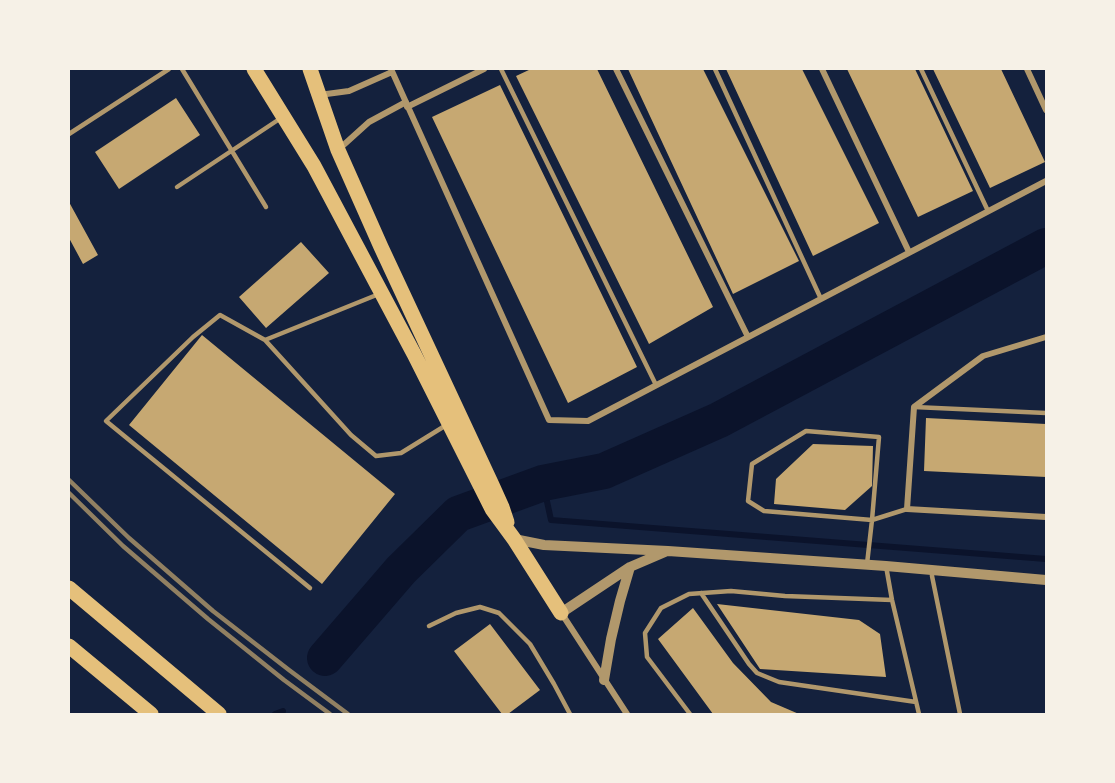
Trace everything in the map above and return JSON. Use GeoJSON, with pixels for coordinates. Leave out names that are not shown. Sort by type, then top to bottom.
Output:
{"type":"FeatureCollection","features":[{"type":"Feature","properties":{"kind":"main road"},"geometry":{"type":"LineString","coordinates":[[254,69],[314,166],[449,423],[487,487]]}},
{"type":"Feature","properties":{"kind":"main road"},"geometry":{"type":"LineString","coordinates":[[310,69],[338,150],[487,487],[512,536],[561,613]]}},
{"type":"Feature","properties":{"kind":"main road"},"geometry":{"type":"LineString","coordinates":[[69,588],[219,714]]}},
{"type":"Feature","properties":{"kind":"main road"},"geometry":{"type":"LineString","coordinates":[[69,646],[151,714]]}},
{"type":"Feature","properties":{"kind":"street"},"geometry":{"type":"LineString","coordinates":[[338,150],[369,122],[484,69]]}},
{"type":"Feature","properties":{"kind":"street"},"geometry":{"type":"LineString","coordinates":[[616,69],[748,337]]}},
{"type":"Feature","properties":{"kind":"street"},"geometry":{"type":"LineString","coordinates":[[822,69],[909,252]]}},
{"type":"Feature","properties":{"kind":"street"},"geometry":{"type":"LineString","coordinates":[[1027,69],[1046,110]]}},
{"type":"Feature","properties":{"kind":"street"},"geometry":{"type":"LineString","coordinates":[[318,95],[349,91],[391,70],[549,420],[588,421],[1046,181]]}},
{"type":"Feature","properties":{"kind":"street"},"geometry":{"type":"LineString","coordinates":[[1046,337],[983,356],[914,407],[907,508],[1046,517]]}},
{"type":"Feature","properties":{"kind":"street"},"geometry":{"type":"LineString","coordinates":[[512,536],[544,545],[668,550],[1046,580]]}},
{"type":"Feature","properties":{"kind":"street"},"geometry":{"type":"LineString","coordinates":[[627,714],[561,613],[630,567],[668,550]]}},
{"type":"Feature","properties":{"kind":"street"},"geometry":{"type":"LineString","coordinates":[[604,680],[630,567]]}},
{"type":"Feature","properties":{"kind":"lane"},"geometry":{"type":"LineString","coordinates":[[69,134],[170,69]]}},
{"type":"Feature","properties":{"kind":"lane"},"geometry":{"type":"LineString","coordinates":[[182,69],[266,207]]}},
{"type":"Feature","properties":{"kind":"lane"},"geometry":{"type":"LineString","coordinates":[[501,69],[656,385]]}},
{"type":"Feature","properties":{"kind":"lane"},"geometry":{"type":"LineString","coordinates":[[715,69],[821,298]]}},
{"type":"Feature","properties":{"kind":"lane"},"geometry":{"type":"LineString","coordinates":[[921,69],[988,211]]}},
{"type":"Feature","properties":{"kind":"lane"},"geometry":{"type":"LineString","coordinates":[[177,187],[283,117]]}},
{"type":"Feature","properties":{"kind":"lane"},"geometry":{"type":"LineString","coordinates":[[265,340],[382,293]]}},
{"type":"Feature","properties":{"kind":"lane"},"geometry":{"type":"LineString","coordinates":[[310,588],[106,421],[193,337],[220,315],[265,340],[351,435],[376,456],[401,453],[449,423]]}},
{"type":"Feature","properties":{"kind":"lane"},"geometry":{"type":"LineString","coordinates":[[914,407],[1046,413]]}},
{"type":"Feature","properties":{"kind":"lane"},"geometry":{"type":"LineString","coordinates":[[867,565],[873,520],[879,437],[806,431],[752,465],[748,501],[765,511],[873,520],[907,508]]}},
{"type":"Feature","properties":{"kind":"lane"},"geometry":{"type":"LineString","coordinates":[[886,566],[919,714]]}},
{"type":"Feature","properties":{"kind":"lane"},"geometry":{"type":"LineString","coordinates":[[932,571],[960,714]]}},
{"type":"Feature","properties":{"kind":"lane"},"geometry":{"type":"LineString","coordinates":[[690,714],[647,657],[645,633],[661,608],[689,594],[731,591],[786,596],[892,600]]}},
{"type":"Feature","properties":{"kind":"lane"},"geometry":{"type":"LineString","coordinates":[[701,594],[748,664],[757,673],[779,682],[916,702]]}},
{"type":"Feature","properties":{"kind":"lane"},"geometry":{"type":"LineString","coordinates":[[429,626],[456,613],[480,607],[499,613],[530,644],[570,714]]}},
{"type":"Feature","properties":{"kind":"building"},"geometry":{"type":"Polygon","coordinates":[[[531,69],[597,69],[713,307],[649,344],[516,76],[531,69]]]}},
{"type":"Feature","properties":{"kind":"building"},"geometry":{"type":"Polygon","coordinates":[[[628,69],[703,69],[799,261],[733,294],[628,69]]]}},
{"type":"Feature","properties":{"kind":"building"},"geometry":{"type":"Polygon","coordinates":[[[726,69],[802,69],[879,223],[813,256],[726,69]]]}},
{"type":"Feature","properties":{"kind":"building"},"geometry":{"type":"Polygon","coordinates":[[[847,69],[915,69],[973,191],[918,217],[847,69]]]}},
{"type":"Feature","properties":{"kind":"building"},"geometry":{"type":"Polygon","coordinates":[[[933,69],[1001,69],[1045,162],[990,188],[933,69]]]}},
{"type":"Feature","properties":{"kind":"building"},"geometry":{"type":"Polygon","coordinates":[[[500,85],[637,367],[568,403],[432,117],[500,85]]]}},
{"type":"Feature","properties":{"kind":"building"},"geometry":{"type":"Polygon","coordinates":[[[176,98],[200,135],[119,189],[95,152],[176,98]]]}},
{"type":"Feature","properties":{"kind":"building"},"geometry":{"type":"Polygon","coordinates":[[[69,202],[98,255],[83,264],[69,238],[69,202]]]}},
{"type":"Feature","properties":{"kind":"building"},"geometry":{"type":"Polygon","coordinates":[[[301,242],[329,273],[266,328],[239,297],[301,242]]]}},
{"type":"Feature","properties":{"kind":"building"},"geometry":{"type":"Polygon","coordinates":[[[202,335],[395,494],[322,584],[129,425],[202,335]]]}},
{"type":"Feature","properties":{"kind":"building"},"geometry":{"type":"Polygon","coordinates":[[[926,418],[1046,424],[1046,477],[924,471],[926,418]]]}},
{"type":"Feature","properties":{"kind":"building"},"geometry":{"type":"Polygon","coordinates":[[[813,444],[873,446],[872,486],[845,510],[774,504],[776,479],[813,444]]]}},
{"type":"Feature","properties":{"kind":"building"},"geometry":{"type":"Polygon","coordinates":[[[717,604],[859,620],[880,634],[886,677],[760,669],[717,604]]]}},
{"type":"Feature","properties":{"kind":"building"},"geometry":{"type":"Polygon","coordinates":[[[693,608],[733,663],[771,702],[799,714],[713,714],[658,639],[693,608]]]}},
{"type":"Feature","properties":{"kind":"building"},"geometry":{"type":"Polygon","coordinates":[[[490,624],[540,690],[508,714],[502,714],[454,651],[490,624]]]}},
{"type":"Feature","properties":{"kind":"waterway"},"geometry":{"type":"LineString","coordinates":[[325,658],[401,570],[458,514],[543,483],[604,471],[719,420],[1046,246]]}},
{"type":"Feature","properties":{"kind":"waterway"},"geometry":{"type":"LineString","coordinates":[[543,483],[551,520],[1046,559]]}},
{"type":"Feature","properties":{"kind":"waterway"},"geometry":{"type":"LineString","coordinates":[[275,714],[283,711]]}},
{"type":"Feature","properties":{"kind":"railway"},"geometry":{"type":"LineString","coordinates":[[69,480],[129,538],[213,611],[348,714]]}},
{"type":"Feature","properties":{"kind":"railway"},"geometry":{"type":"LineString","coordinates":[[69,493],[123,546],[208,619],[330,714]]}}]}
